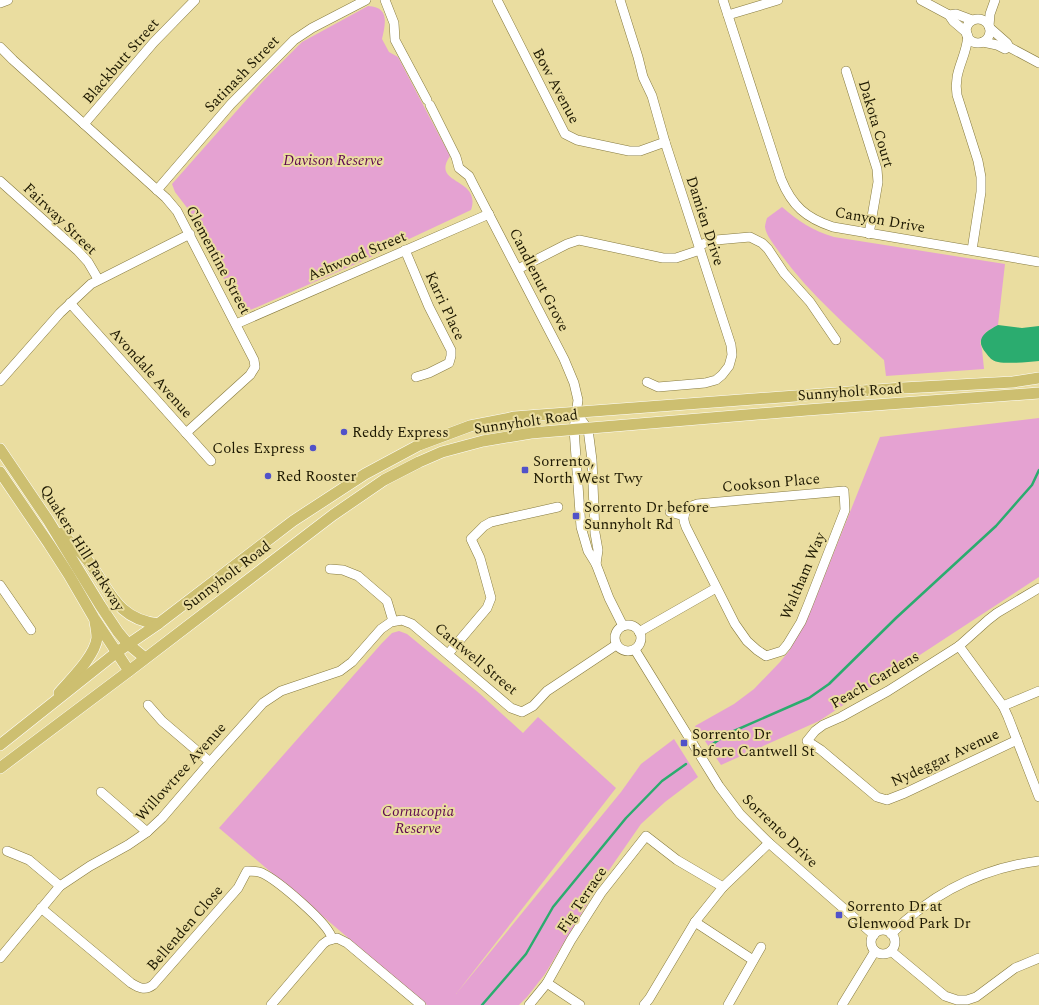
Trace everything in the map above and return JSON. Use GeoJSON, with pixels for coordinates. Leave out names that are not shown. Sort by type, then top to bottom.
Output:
{"type":"FeatureCollection","features":[{"type":"Feature","properties":{"kind":"main road","name":"Sunnyholt Road"},"geometry":{"type":"LineString","coordinates":[[0,745],[117,652],[158,624],[270,540],[292,521],[365,474],[418,445],[463,428],[515,417],[903,388],[1013,382],[1039,378]]}},
{"type":"Feature","properties":{"kind":"main road","name":"Sunnyholt Road"},"geometry":{"type":"LineString","coordinates":[[0,768],[333,515],[384,480],[403,469],[442,452],[503,437],[574,429],[1039,393]]}},
{"type":"Feature","properties":{"kind":"main road","name":"Quakers Hill Parkway"},"geometry":{"type":"LineString","coordinates":[[0,449],[48,520],[100,605],[121,636],[145,658]]}},
{"type":"Feature","properties":{"kind":"main road","name":"Quakers Hill Parkway"},"geometry":{"type":"LineString","coordinates":[[0,472],[69,575],[94,618],[129,671]]}},
{"type":"Feature","properties":{"kind":"main road"},"geometry":{"type":"LineString","coordinates":[[48,520],[91,564],[109,594],[116,602],[135,617],[146,623],[158,624]]}},
{"type":"Feature","properties":{"kind":"main road"},"geometry":{"type":"LineString","coordinates":[[45,710],[90,656],[97,638],[94,618]]}},
{"type":"Feature","properties":{"kind":"street"},"geometry":{"type":"LineString","coordinates":[[0,3],[8,0]]}},
{"type":"Feature","properties":{"kind":"street","name":"Blackbutt Street"},"geometry":{"type":"LineString","coordinates":[[84,124],[154,42],[195,0]]}},
{"type":"Feature","properties":{"kind":"street","name":"Satinash Street"},"geometry":{"type":"LineString","coordinates":[[157,190],[231,104],[294,40],[312,28],[366,0]]}},
{"type":"Feature","properties":{"kind":"street","name":"Candlenut Grove"},"geometry":{"type":"LineString","coordinates":[[385,0],[394,23],[395,40],[456,157],[459,168],[469,176],[566,364],[574,383],[578,400],[574,429]]}},
{"type":"Feature","properties":{"kind":"street","name":"Bow Avenue"},"geometry":{"type":"LineString","coordinates":[[497,0],[565,134],[577,140],[629,152],[665,142]]}},
{"type":"Feature","properties":{"kind":"street","name":"Damien Drive"},"geometry":{"type":"LineString","coordinates":[[620,0],[643,77],[652,96],[665,142],[731,345],[732,355],[729,366],[716,380],[705,383],[658,387],[647,382]]}},
{"type":"Feature","properties":{"kind":"street","name":"Canyon Drive"},"geometry":{"type":"LineString","coordinates":[[723,0],[778,172],[786,192],[803,212],[820,223],[833,227],[1039,262]]}},
{"type":"Feature","properties":{"kind":"street"},"geometry":{"type":"LineString","coordinates":[[728,15],[778,0]]}},
{"type":"Feature","properties":{"kind":"street"},"geometry":{"type":"LineString","coordinates":[[921,0],[949,15],[973,42],[997,44],[1005,49],[1009,47]]}},
{"type":"Feature","properties":{"kind":"street"},"geometry":{"type":"LineString","coordinates":[[972,250],[981,192],[981,177],[978,161],[957,95],[956,79],[963,60],[967,26],[994,1]]}},
{"type":"Feature","properties":{"kind":"street"},"geometry":{"type":"LineString","coordinates":[[963,60],[989,36],[990,14],[994,1]]}},
{"type":"Feature","properties":{"kind":"street"},"geometry":{"type":"LineString","coordinates":[[949,15],[956,14],[974,20],[984,20],[1007,43],[1009,47],[1039,63]]}},
{"type":"Feature","properties":{"kind":"street","name":"Clementine Street"},"geometry":{"type":"LineString","coordinates":[[0,47],[157,190],[177,211],[254,360],[254,369],[250,375],[186,433]]}},
{"type":"Feature","properties":{"kind":"street","name":"Dakota Court"},"geometry":{"type":"LineString","coordinates":[[846,71],[878,169],[878,182],[869,234]]}},
{"type":"Feature","properties":{"kind":"street","name":"Fairway Street"},"geometry":{"type":"LineString","coordinates":[[0,181],[78,251],[88,262],[98,279]]}},
{"type":"Feature","properties":{"kind":"street","name":"Ashwood Street"},"geometry":{"type":"LineString","coordinates":[[236,324],[489,214]]}},
{"type":"Feature","properties":{"kind":"street"},"geometry":{"type":"LineString","coordinates":[[0,381],[70,304],[98,279],[190,234]]}},
{"type":"Feature","properties":{"kind":"street"},"geometry":{"type":"LineString","coordinates":[[518,269],[567,244],[579,240],[663,258],[676,258],[716,240],[745,237],[756,239],[768,249],[784,273],[810,302],[836,340]]}},
{"type":"Feature","properties":{"kind":"street","name":"Karri Place"},"geometry":{"type":"LineString","coordinates":[[405,250],[429,306],[451,350],[451,356],[448,363],[429,373],[416,377]]}},
{"type":"Feature","properties":{"kind":"street","name":"Avondale Avenue"},"geometry":{"type":"LineString","coordinates":[[70,304],[211,461]]}},
{"type":"Feature","properties":{"kind":"street"},"geometry":{"type":"LineString","coordinates":[[576,413],[588,428],[592,460],[595,533],[598,550],[596,564]]}},
{"type":"Feature","properties":{"kind":"street"},"geometry":{"type":"LineString","coordinates":[[574,429],[581,527],[588,551],[596,564],[622,626]]}},
{"type":"Feature","properties":{"kind":"street","name":"Cookson Place"},"geometry":{"type":"LineString","coordinates":[[684,516],[685,511],[689,506],[697,504],[844,491]]}},
{"type":"Feature","properties":{"kind":"street","name":"Waltham Way"},"geometry":{"type":"LineString","coordinates":[[716,588],[741,634],[752,646],[766,656],[779,653],[785,648],[806,611],[845,510],[844,491]]}},
{"type":"Feature","properties":{"kind":"street"},"geometry":{"type":"LineString","coordinates":[[448,654],[487,608],[491,598],[480,558],[471,539],[484,526],[491,522],[558,507]]}},
{"type":"Feature","properties":{"kind":"street"},"geometry":{"type":"LineString","coordinates":[[639,632],[716,588],[686,527],[684,516],[670,512]]}},
{"type":"Feature","properties":{"kind":"street"},"geometry":{"type":"LineString","coordinates":[[330,569],[347,571],[358,576],[387,601],[394,621]]}},
{"type":"Feature","properties":{"kind":"street"},"geometry":{"type":"LineString","coordinates":[[0,585],[31,630]]}},
{"type":"Feature","properties":{"kind":"street","name":"Peach Gardens"},"geometry":{"type":"LineString","coordinates":[[807,741],[823,725],[841,717],[888,691],[959,646],[988,620],[1039,588]]}},
{"type":"Feature","properties":{"kind":"street","name":"Cantwell Street"},"geometry":{"type":"LineString","coordinates":[[394,621],[402,620],[412,624],[511,708],[522,712],[533,706],[547,691],[616,645]]}},
{"type":"Feature","properties":{"kind":"street","name":"Willowtree Avenue"},"geometry":{"type":"LineString","coordinates":[[0,958],[60,886],[74,875],[128,845],[147,832],[162,818],[210,762],[263,704],[281,691],[340,672],[352,662],[381,629],[394,621]]}},
{"type":"Feature","properties":{"kind":"street"},"geometry":{"type":"LineString","coordinates":[[622,626],[632,626],[639,632],[641,637],[640,642],[635,650],[629,652],[622,651],[616,645],[615,633],[618,628],[622,626]]}},
{"type":"Feature","properties":{"kind":"street"},"geometry":{"type":"LineString","coordinates":[[959,646],[1003,706],[1039,797]]}},
{"type":"Feature","properties":{"kind":"street","name":"Sorrento Drive"},"geometry":{"type":"LineString","coordinates":[[635,650],[725,795],[748,824],[874,935]]}},
{"type":"Feature","properties":{"kind":"street"},"geometry":{"type":"LineString","coordinates":[[1003,706],[1039,692]]}},
{"type":"Feature","properties":{"kind":"street"},"geometry":{"type":"LineString","coordinates":[[148,705],[162,722],[210,762]]}},
{"type":"Feature","properties":{"kind":"street","name":"Nydeggar Avenue"},"geometry":{"type":"LineString","coordinates":[[807,741],[821,750],[878,796],[887,800],[1017,740]]}},
{"type":"Feature","properties":{"kind":"street"},"geometry":{"type":"LineString","coordinates":[[101,792],[147,832]]}},
{"type":"Feature","properties":{"kind":"street","name":"Fig Terrace"},"geometry":{"type":"LineString","coordinates":[[529,1005],[548,983],[571,940],[601,893],[646,836],[677,860],[723,887]]}},
{"type":"Feature","properties":{"kind":"street"},"geometry":{"type":"LineString","coordinates":[[657,1005],[647,1002],[695,922],[723,887],[769,843]]}},
{"type":"Feature","properties":{"kind":"street"},"geometry":{"type":"LineString","coordinates":[[7,851],[29,860],[60,886]]}},
{"type":"Feature","properties":{"kind":"street"},"geometry":{"type":"LineString","coordinates":[[891,934],[912,914],[947,891],[964,882],[1000,869],[1039,861]]}},
{"type":"Feature","properties":{"kind":"street","name":"Bellenden Close"},"geometry":{"type":"LineString","coordinates":[[41,908],[131,983],[143,989],[149,988],[153,985],[238,888],[247,871],[261,873],[284,888],[326,927],[332,938]]}},
{"type":"Feature","properties":{"kind":"street"},"geometry":{"type":"LineString","coordinates":[[695,922],[753,960]]}},
{"type":"Feature","properties":{"kind":"street"},"geometry":{"type":"LineString","coordinates":[[881,931],[886,931],[891,934],[895,943],[891,951],[885,954],[875,951],[872,943],[874,935],[881,931]]}},
{"type":"Feature","properties":{"kind":"street"},"geometry":{"type":"LineString","coordinates":[[271,1005],[323,944],[332,938],[337,938],[347,943],[421,1005]]}},
{"type":"Feature","properties":{"kind":"street"},"geometry":{"type":"LineString","coordinates":[[728,1005],[761,947]]}},
{"type":"Feature","properties":{"kind":"street"},"geometry":{"type":"LineString","coordinates":[[842,1005],[875,951]]}},
{"type":"Feature","properties":{"kind":"street"},"geometry":{"type":"LineString","coordinates":[[891,951],[945,996],[956,1003],[976,997],[1016,968],[1039,958]]}},
{"type":"Feature","properties":{"kind":"street"},"geometry":{"type":"LineString","coordinates":[[548,983],[580,1005]]}},
{"type":"Feature","properties":{"kind":"green space","name":"Davison Reserve"},"geometry":{"type":"Polygon","coordinates":[[[368,6],[380,9],[383,12],[385,21],[382,39],[389,52],[398,57],[450,156],[446,165],[446,172],[470,192],[472,199],[471,210],[360,262],[248,311],[239,307],[191,213],[175,192],[172,184],[263,81],[302,42],[368,6]]]}},
{"type":"Feature","properties":{"kind":"green space"},"geometry":{"type":"Polygon","coordinates":[[[782,207],[806,225],[819,232],[834,237],[1005,264],[998,325],[986,332],[980,342],[984,369],[886,376],[884,360],[814,294],[789,265],[770,239],[765,227],[767,218],[782,207]]]}},
{"type":"Feature","properties":{"kind":"green space"},"geometry":{"type":"Polygon","coordinates":[[[1039,418],[1039,577],[819,721],[721,765],[695,726],[734,704],[754,689],[789,651],[806,622],[880,437],[1039,418]]]}},
{"type":"Feature","properties":{"kind":"green space","name":"Cornucopia Reserve"},"geometry":{"type":"Polygon","coordinates":[[[399,631],[407,634],[479,693],[523,733],[538,717],[616,788],[456,994],[621,792],[641,764],[674,739],[698,777],[665,802],[641,824],[598,886],[545,974],[519,1005],[427,1005],[219,828],[382,643],[392,633],[399,631]]]}},
{"type":"Feature","properties":{"kind":"shaded area"},"geometry":{"type":"Polygon","coordinates":[[[998,325],[1022,328],[1039,326],[1039,361],[1002,363],[991,359],[983,348],[981,340],[985,333],[998,325]]]}},
{"type":"Feature","properties":{"kind":"waterway"},"geometry":{"type":"LineString","coordinates":[[710,746],[727,734],[809,698],[829,684],[896,618],[996,526],[1032,485],[1039,470]]}},
{"type":"Feature","properties":{"kind":"waterway"},"geometry":{"type":"LineString","coordinates":[[482,1005],[526,954],[553,907],[626,818],[662,781],[686,764]]}},
{"type":"Feature","properties":{"kind":"place","name":"Reddy Express"},"geometry":{"type":"Point","coordinates":[344,432]}},
{"type":"Feature","properties":{"kind":"place","name":"Coles Express"},"geometry":{"type":"Point","coordinates":[313,448]}},
{"type":"Feature","properties":{"kind":"place","name":"Sorrento, North West Twy"},"geometry":{"type":"Point","coordinates":[525,470]}},
{"type":"Feature","properties":{"kind":"place","name":"Red Rooster"},"geometry":{"type":"Point","coordinates":[268,476]}},
{"type":"Feature","properties":{"kind":"place","name":"Sorrento Dr before Sunnyholt Rd"},"geometry":{"type":"Point","coordinates":[576,516]}},
{"type":"Feature","properties":{"kind":"place","name":"Sorrento Dr before Cantwell St"},"geometry":{"type":"Point","coordinates":[684,743]}},
{"type":"Feature","properties":{"kind":"place","name":"Sorrento Dr at Glenwood Park Dr"},"geometry":{"type":"Point","coordinates":[839,915]}}]}
